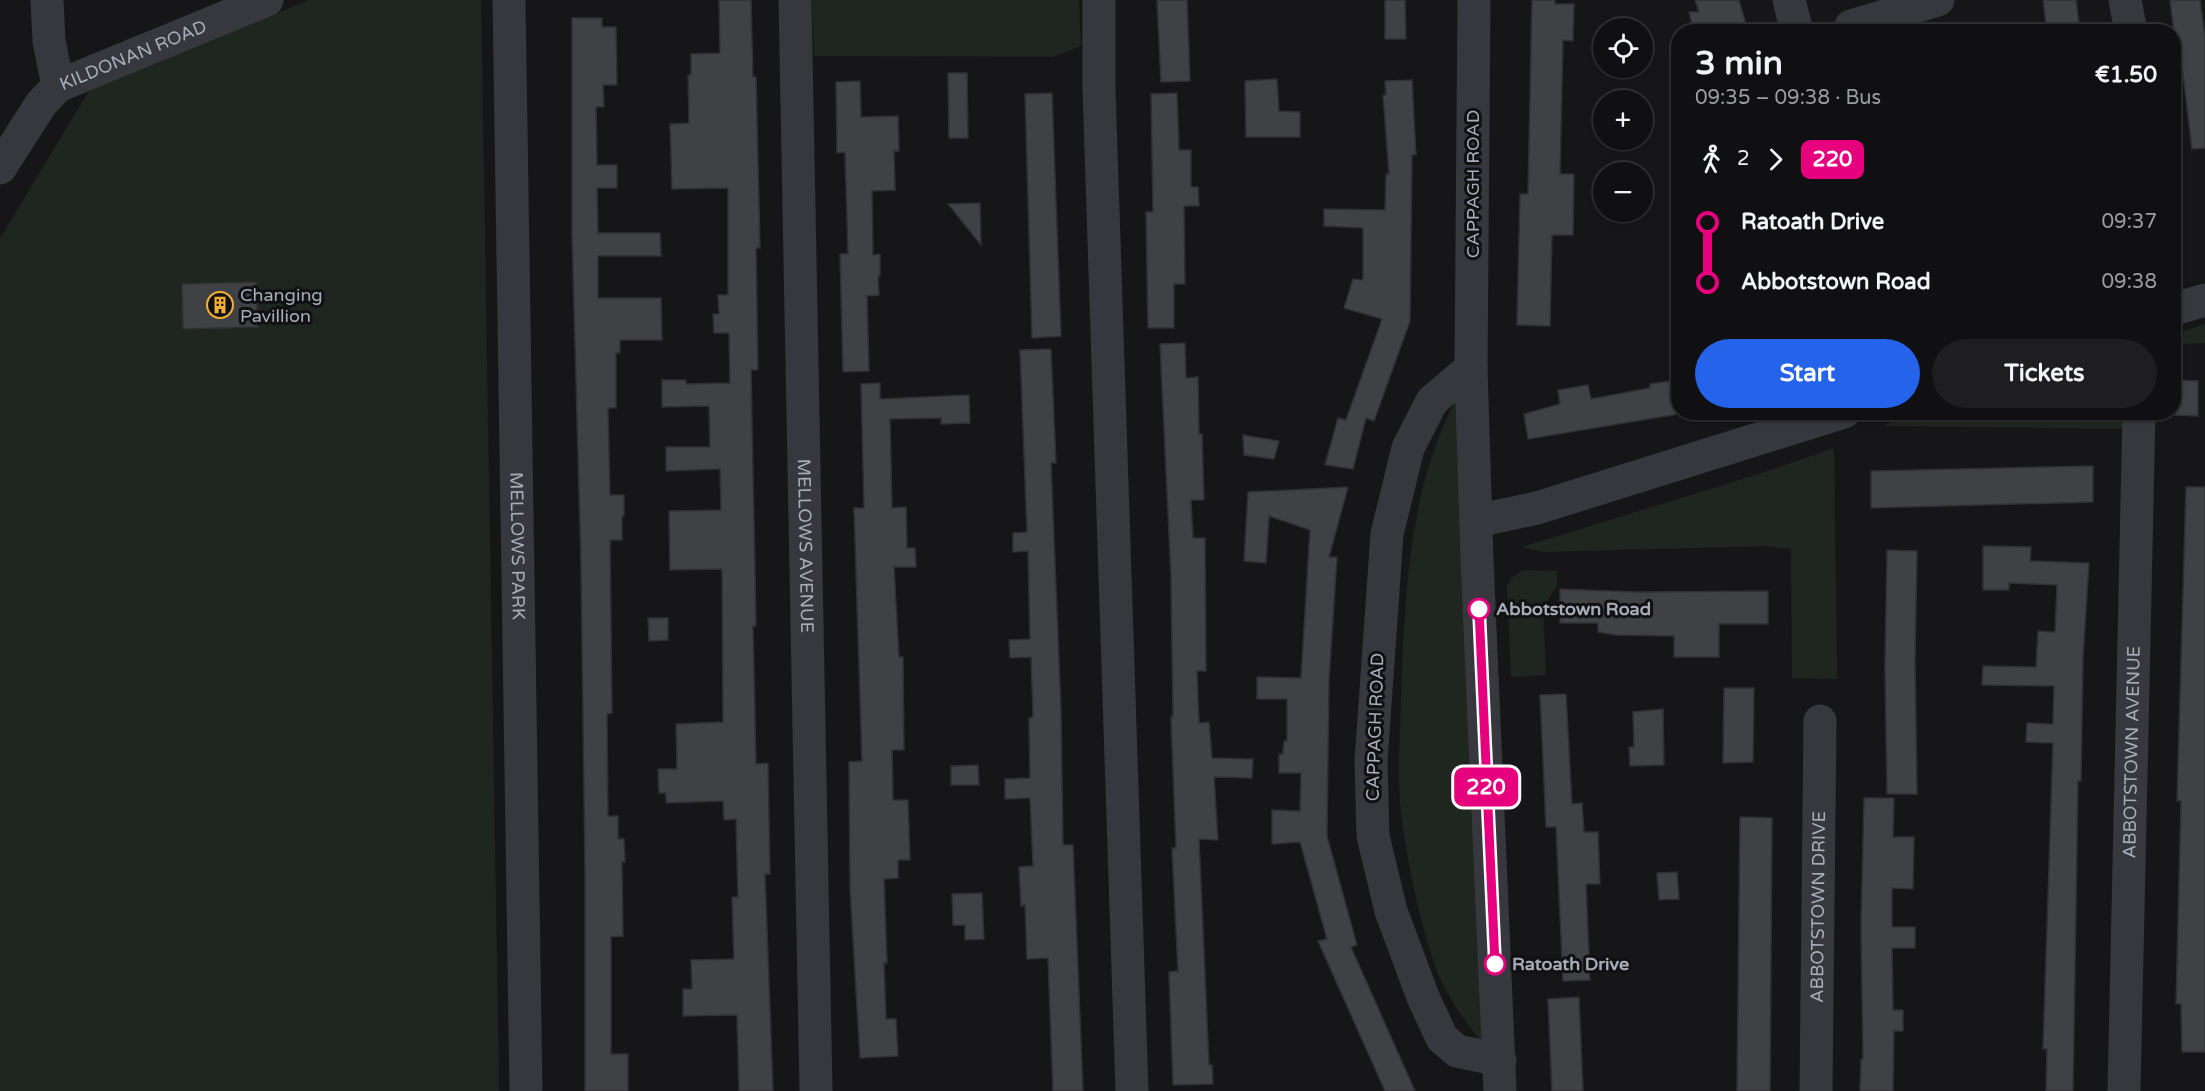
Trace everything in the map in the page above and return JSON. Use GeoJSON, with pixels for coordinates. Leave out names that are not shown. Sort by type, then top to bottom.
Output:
{"type":"FeatureCollection","features":[{"type":"Feature","properties":{"kind":"street"},"geometry":{"type":"LineString","coordinates":[[47,0],[49,41],[58,86]]}},
{"type":"Feature","properties":{"kind":"street","name":"KILDONAN ROAD"},"geometry":{"type":"LineString","coordinates":[[3,158],[41,104],[58,86],[267,0]]}},
{"type":"Feature","properties":{"kind":"street","name":"MELLOWS PARK"},"geometry":{"type":"LineString","coordinates":[[509,0],[526,1091]]}},
{"type":"Feature","properties":{"kind":"street","name":"MELLOWS AVENUE"},"geometry":{"type":"LineString","coordinates":[[795,0],[816,1091]]}},
{"type":"Feature","properties":{"kind":"street"},"geometry":{"type":"LineString","coordinates":[[1099,0],[1099,88],[1132,1091]]}},
{"type":"Feature","properties":{"kind":"street","name":"CAPPAGH ROAD"},"geometry":{"type":"LineString","coordinates":[[1474,0],[1471,368],[1500,1076]]}},
{"type":"Feature","properties":{"kind":"street"},"geometry":{"type":"LineString","coordinates":[[1789,0],[1795,24]]}},
{"type":"Feature","properties":{"kind":"street"},"geometry":{"type":"LineString","coordinates":[[1850,19],[1938,0]]}},
{"type":"Feature","properties":{"kind":"street"},"geometry":{"type":"LineString","coordinates":[[2125,0],[2130,24]]}},
{"type":"Feature","properties":{"kind":"street"},"geometry":{"type":"LineString","coordinates":[[2181,307],[2205,300]]}},
{"type":"Feature","properties":{"kind":"street","name":"CAPPAGH ROAD"},"geometry":{"type":"LineString","coordinates":[[1471,368],[1432,401],[1408,448],[1388,534],[1371,761],[1373,836],[1391,911],[1423,997],[1442,1038],[1457,1051],[1500,1076]]}},
{"type":"Feature","properties":{"kind":"street"},"geometry":{"type":"LineString","coordinates":[[1476,521],[1537,508],[1818,420]]}},
{"type":"Feature","properties":{"kind":"street","name":"ABBOTSTOWN AVENUE"},"geometry":{"type":"LineString","coordinates":[[2124,1091],[2139,420]]}},
{"type":"Feature","properties":{"kind":"street","name":"ABBOTSTOWN DRIVE"},"geometry":{"type":"LineString","coordinates":[[1816,1091],[1820,721]]}},
{"type":"Feature","properties":{"kind":"shaded area"},"geometry":{"type":"Polygon","coordinates":[[[309,0],[481,0],[499,1091],[0,1091],[0,238],[89,91],[309,0]]]}},
{"type":"Feature","properties":{"kind":"shaded area"},"geometry":{"type":"Polygon","coordinates":[[[812,0],[1079,0],[1081,46],[1052,57],[814,56],[812,0]]]}},
{"type":"Feature","properties":{"kind":"shaded area"},"geometry":{"type":"Polygon","coordinates":[[[2205,324],[2205,343],[2181,344],[2184,331],[2205,324]]]}},
{"type":"Feature","properties":{"kind":"shaded area"},"geometry":{"type":"Polygon","coordinates":[[[1462,389],[1483,1044],[1455,1006],[1434,963],[1418,907],[1406,850],[1399,784],[1405,619],[1413,539],[1430,461],[1444,424],[1462,389]]]}},
{"type":"Feature","properties":{"kind":"shaded area"},"geometry":{"type":"Polygon","coordinates":[[[1896,420],[2133,420],[2134,429],[1883,426],[1896,420]]]}},
{"type":"Feature","properties":{"kind":"shaded area"},"geometry":{"type":"Polygon","coordinates":[[[1834,448],[1837,679],[1792,678],[1791,549],[1764,546],[1544,552],[1522,547],[1759,474],[1834,448]]]}},
{"type":"Feature","properties":{"kind":"shaded area"},"geometry":{"type":"Polygon","coordinates":[[[1524,570],[1557,571],[1557,585],[1543,608],[1546,675],[1511,677],[1507,586],[1511,578],[1524,570]]]}},
{"type":"Feature","properties":{"kind":"building"},"geometry":{"type":"Polygon","coordinates":[[[719,0],[751,0],[753,77],[756,77],[760,248],[756,248],[758,370],[751,370],[756,626],[753,626],[756,764],[768,763],[770,874],[765,874],[773,1091],[739,1091],[737,1015],[683,1016],[683,989],[692,989],[691,960],[734,959],[732,897],[738,897],[736,819],[724,820],[723,801],[666,803],[666,793],[659,793],[658,769],[677,769],[676,724],[723,722],[722,569],[670,570],[669,511],[721,510],[720,469],[666,471],[666,447],[710,447],[709,406],[662,407],[662,380],[686,380],[686,384],[730,383],[729,333],[714,333],[713,314],[719,314],[718,295],[728,295],[728,188],[672,189],[670,124],[689,123],[688,75],[691,75],[691,54],[720,53],[719,0]]]}},
{"type":"Feature","properties":{"kind":"building"},"geometry":{"type":"Polygon","coordinates":[[[1157,0],[1187,0],[1190,81],[1161,82],[1157,0]]]}},
{"type":"Feature","properties":{"kind":"building"},"geometry":{"type":"Polygon","coordinates":[[[1385,0],[1405,0],[1406,39],[1385,39],[1385,0]]]}},
{"type":"Feature","properties":{"kind":"building"},"geometry":{"type":"Polygon","coordinates":[[[1532,0],[1555,0],[1555,4],[1574,4],[1573,41],[1563,40],[1560,174],[1574,174],[1573,235],[1552,235],[1550,326],[1517,325],[1520,194],[1528,194],[1532,0]]]}},
{"type":"Feature","properties":{"kind":"building"},"geometry":{"type":"Polygon","coordinates":[[[1695,0],[1739,0],[1746,24],[1692,24],[1689,12],[1699,12],[1695,0]]]}},
{"type":"Feature","properties":{"kind":"building"},"geometry":{"type":"Polygon","coordinates":[[[2043,0],[2076,0],[2079,24],[2046,24],[2043,0]]]}},
{"type":"Feature","properties":{"kind":"building"},"geometry":{"type":"Polygon","coordinates":[[[2170,0],[2200,0],[2205,36],[2205,148],[2192,149],[2181,57],[2181,24],[2173,24],[2170,0]]]}},
{"type":"Feature","properties":{"kind":"building"},"geometry":{"type":"Polygon","coordinates":[[[572,18],[602,18],[602,27],[616,27],[617,85],[603,85],[604,107],[596,107],[597,165],[617,165],[617,188],[597,188],[598,233],[660,233],[661,256],[598,256],[598,298],[661,298],[662,340],[620,340],[620,353],[616,353],[616,408],[608,408],[610,495],[624,495],[622,540],[610,540],[612,713],[607,714],[608,816],[618,816],[618,839],[624,839],[625,862],[622,862],[623,936],[611,937],[611,1054],[628,1054],[628,1091],[585,1091],[585,874],[581,563],[572,234],[572,18]]]}},
{"type":"Feature","properties":{"kind":"building"},"geometry":{"type":"Polygon","coordinates":[[[948,73],[967,73],[968,138],[949,138],[948,73]]]}},
{"type":"Feature","properties":{"kind":"building"},"geometry":{"type":"Polygon","coordinates":[[[1277,79],[1279,111],[1300,112],[1300,137],[1246,137],[1245,81],[1277,79]]]}},
{"type":"Feature","properties":{"kind":"building"},"geometry":{"type":"Polygon","coordinates":[[[1412,80],[1416,155],[1412,155],[1410,321],[1374,421],[1366,418],[1353,469],[1325,465],[1338,418],[1346,420],[1382,319],[1344,308],[1353,279],[1363,280],[1363,228],[1324,226],[1324,209],[1385,210],[1386,174],[1389,174],[1383,95],[1386,95],[1385,81],[1412,80]]]}},
{"type":"Feature","properties":{"kind":"building"},"geometry":{"type":"Polygon","coordinates":[[[860,81],[861,117],[898,116],[899,151],[894,151],[895,190],[872,191],[873,255],[880,254],[880,276],[878,276],[879,295],[867,296],[869,371],[843,372],[840,254],[848,254],[845,152],[837,153],[836,82],[860,81]]]}},
{"type":"Feature","properties":{"kind":"building"},"geometry":{"type":"Polygon","coordinates":[[[1052,93],[1061,336],[1032,338],[1025,94],[1052,93]]]}},
{"type":"Feature","properties":{"kind":"building"},"geometry":{"type":"Polygon","coordinates":[[[1177,93],[1179,150],[1191,150],[1191,187],[1198,187],[1199,206],[1184,206],[1185,284],[1174,284],[1174,328],[1148,328],[1146,212],[1153,212],[1151,94],[1177,93]]]}},
{"type":"Feature","properties":{"kind":"building"},"geometry":{"type":"Polygon","coordinates":[[[980,203],[981,245],[948,204],[980,203]]]}},
{"type":"Feature","properties":{"kind":"building","name":"Changing Pavillion"},"geometry":{"type":"Polygon","coordinates":[[[256,282],[258,327],[183,329],[182,284],[256,282]]]}},
{"type":"Feature","properties":{"kind":"building"},"geometry":{"type":"Polygon","coordinates":[[[1185,343],[1186,378],[1198,377],[1199,434],[1202,434],[1204,500],[1191,500],[1193,538],[1205,538],[1206,671],[1197,671],[1199,723],[1209,722],[1212,758],[1253,759],[1252,778],[1214,777],[1218,840],[1199,839],[1209,1065],[1212,1065],[1213,1084],[1173,1085],[1169,972],[1178,971],[1172,848],[1176,848],[1171,717],[1173,717],[1171,577],[1160,344],[1185,343]]]}},
{"type":"Feature","properties":{"kind":"building"},"geometry":{"type":"Polygon","coordinates":[[[1051,349],[1056,463],[1051,463],[1061,711],[1063,845],[1073,845],[1083,1091],[1053,1091],[1048,958],[1027,959],[1025,905],[1021,906],[1019,867],[1033,866],[1030,798],[1005,799],[1005,779],[1030,778],[1029,718],[1033,717],[1031,657],[1010,658],[1009,640],[1030,639],[1028,551],[1013,552],[1013,533],[1027,532],[1020,350],[1051,349]]]}},
{"type":"Feature","properties":{"kind":"building"},"geometry":{"type":"Polygon","coordinates":[[[2181,380],[2198,381],[2198,416],[2181,415],[2181,380]]]}},
{"type":"Feature","properties":{"kind":"building"},"geometry":{"type":"Polygon","coordinates":[[[1671,381],[1671,415],[1528,439],[1524,414],[1560,404],[1558,390],[1588,385],[1591,399],[1650,388],[1650,384],[1671,381]]]}},
{"type":"Feature","properties":{"kind":"building"},"geometry":{"type":"Polygon","coordinates":[[[880,383],[880,399],[969,395],[970,423],[941,424],[941,418],[890,419],[892,508],[906,507],[907,548],[915,548],[916,567],[894,567],[899,657],[903,657],[904,750],[892,750],[893,800],[908,800],[910,860],[898,860],[898,878],[884,879],[886,1019],[896,1019],[898,1056],[860,1058],[850,888],[849,762],[862,761],[854,508],[864,508],[861,384],[880,383]]]}},
{"type":"Feature","properties":{"kind":"building"},"geometry":{"type":"Polygon","coordinates":[[[1243,435],[1279,441],[1274,459],[1244,455],[1243,435]]]}},
{"type":"Feature","properties":{"kind":"building"},"geometry":{"type":"Polygon","coordinates":[[[2093,466],[2093,502],[1871,508],[1871,471],[2093,466]]]}},
{"type":"Feature","properties":{"kind":"building"},"geometry":{"type":"Polygon","coordinates":[[[1348,487],[1329,557],[1337,557],[1329,680],[1327,836],[1357,945],[1351,947],[1415,1091],[1385,1091],[1318,941],[1327,939],[1300,842],[1272,844],[1272,810],[1300,811],[1301,773],[1279,773],[1279,754],[1283,754],[1284,741],[1287,741],[1287,699],[1257,699],[1257,677],[1301,678],[1310,530],[1269,516],[1266,563],[1244,561],[1248,492],[1348,487]]]}},
{"type":"Feature","properties":{"kind":"building"},"geometry":{"type":"Polygon","coordinates":[[[2186,487],[2205,487],[2205,1052],[2182,1052],[2181,1004],[2176,1004],[2181,801],[2177,801],[2186,487]]]}},
{"type":"Feature","properties":{"kind":"building"},"geometry":{"type":"Polygon","coordinates":[[[1983,546],[2031,547],[2030,561],[2089,563],[2083,657],[2081,781],[2078,781],[2073,1091],[2046,1091],[2047,1049],[2043,1049],[2053,743],[2026,742],[2027,723],[2053,724],[2054,686],[1982,685],[1983,666],[2036,667],[2038,631],[2055,632],[2057,585],[2009,583],[2009,590],[1983,590],[1983,546]]]}},
{"type":"Feature","properties":{"kind":"building"},"geometry":{"type":"Polygon","coordinates":[[[1887,550],[1917,551],[1915,658],[1917,794],[1887,794],[1885,667],[1887,550]]]}},
{"type":"Feature","properties":{"kind":"building"},"geometry":{"type":"Polygon","coordinates":[[[1560,589],[1636,592],[1768,591],[1768,624],[1719,624],[1719,657],[1674,657],[1674,636],[1616,635],[1598,632],[1598,623],[1560,623],[1560,589]]]}},
{"type":"Feature","properties":{"kind":"building"},"geometry":{"type":"Polygon","coordinates":[[[648,618],[668,618],[668,640],[649,641],[648,618]]]}},
{"type":"Feature","properties":{"kind":"building"},"geometry":{"type":"Polygon","coordinates":[[[1724,688],[1754,688],[1753,762],[1723,763],[1724,688]]]}},
{"type":"Feature","properties":{"kind":"building"},"geometry":{"type":"Polygon","coordinates":[[[1566,694],[1572,804],[1582,803],[1584,832],[1598,832],[1600,884],[1586,884],[1590,980],[1563,981],[1556,827],[1546,827],[1540,695],[1566,694]]]}},
{"type":"Feature","properties":{"kind":"building"},"geometry":{"type":"Polygon","coordinates":[[[1663,709],[1664,765],[1630,766],[1629,747],[1634,747],[1633,712],[1663,709]]]}},
{"type":"Feature","properties":{"kind":"building"},"geometry":{"type":"Polygon","coordinates":[[[978,765],[979,785],[951,785],[951,766],[978,765]]]}},
{"type":"Feature","properties":{"kind":"building"},"geometry":{"type":"Polygon","coordinates":[[[1864,798],[1894,798],[1893,837],[1914,837],[1913,889],[1892,888],[1892,927],[1915,927],[1915,948],[1892,948],[1893,1010],[1903,1010],[1903,1031],[1894,1031],[1893,1091],[1860,1091],[1861,1059],[1863,1059],[1861,927],[1864,798]]]}},
{"type":"Feature","properties":{"kind":"building"},"geometry":{"type":"Polygon","coordinates":[[[1740,817],[1772,818],[1770,1091],[1737,1091],[1740,817]]]}},
{"type":"Feature","properties":{"kind":"building"},"geometry":{"type":"Polygon","coordinates":[[[1677,872],[1679,899],[1659,900],[1657,873],[1677,872]]]}},
{"type":"Feature","properties":{"kind":"building"},"geometry":{"type":"Polygon","coordinates":[[[982,893],[984,939],[965,940],[965,925],[953,925],[952,894],[982,893]]]}},
{"type":"Feature","properties":{"kind":"building"},"geometry":{"type":"Polygon","coordinates":[[[1579,997],[1583,1091],[1552,1091],[1548,999],[1579,997]]]}},
{"type":"Feature","properties":{"kind":"bus line","name":"220"},"geometry":{"type":"LineString","coordinates":[[1479,609],[1495,964]]}},
{"type":"Feature","properties":{"kind":"place","name":"Changing Pavillion"},"geometry":{"type":"Point","coordinates":[220,305]}},
{"type":"Feature","properties":{"kind":"place","name":"Abbotstown Road"},"geometry":{"type":"Point","coordinates":[1479,609]}},
{"type":"Feature","properties":{"kind":"place","name":"Ratoath Drive"},"geometry":{"type":"Point","coordinates":[1495,964]}}]}
